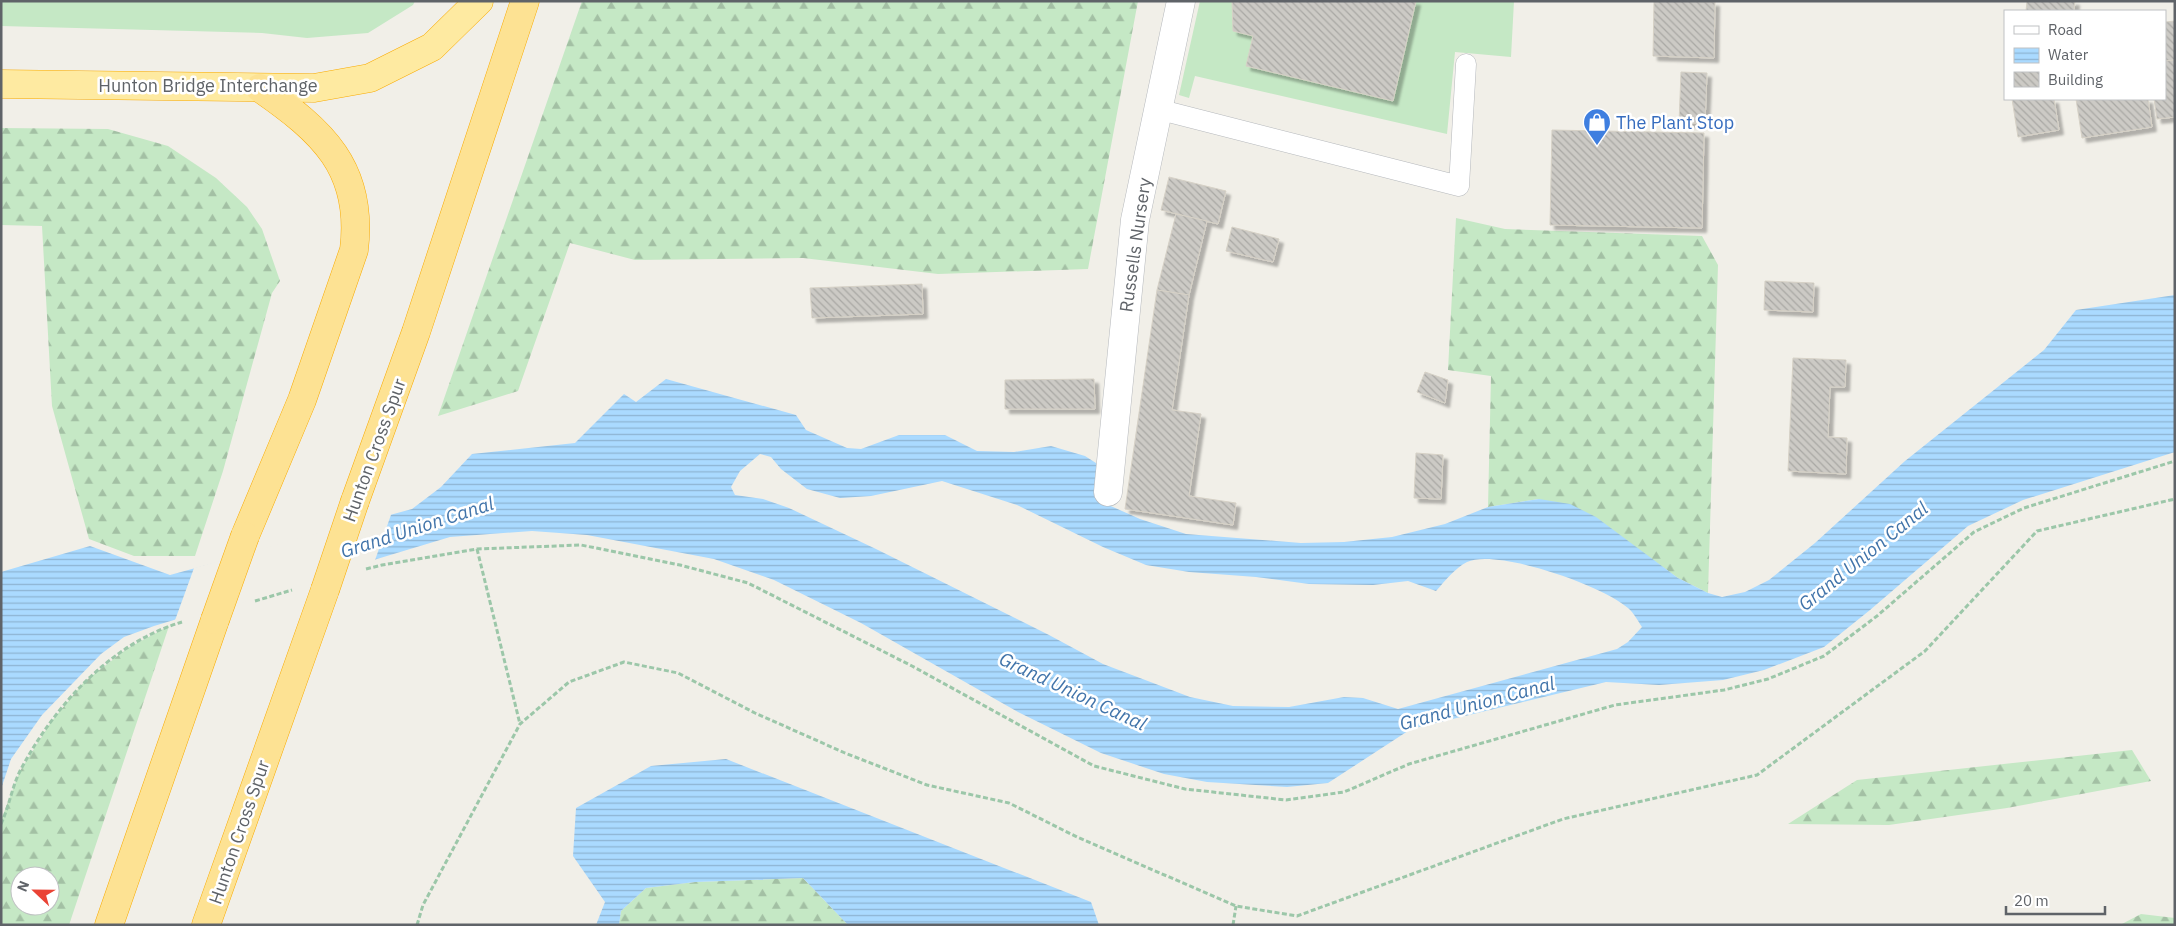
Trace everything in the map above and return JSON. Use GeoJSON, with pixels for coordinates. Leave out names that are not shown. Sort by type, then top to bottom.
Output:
{"type":"FeatureCollection","features":[{"type":"Feature","properties":{"kind":"highway","name":"Hunton Bridge Interchange"},"geometry":{"type":"LineString","coordinates":[[1,84],[314,88],[370,78],[432,47],[478,1]]}},
{"type":"Feature","properties":{"kind":"highway","name":"Hunton Cross Spur"},"geometry":{"type":"LineString","coordinates":[[206,925],[312,589],[354,501],[416,332],[525,1]]}},
{"type":"Feature","properties":{"kind":"highway"},"geometry":{"type":"LineString","coordinates":[[109,925],[245,536],[302,400],[356,240],[354,199],[340,162],[324,139],[302,118],[260,88]]}},
{"type":"Feature","properties":{"kind":"street","name":"Russells Nursery"},"geometry":{"type":"LineString","coordinates":[[1108,492],[1135,220],[1181,1]]}},
{"type":"Feature","properties":{"kind":"lane"},"geometry":{"type":"LineString","coordinates":[[1157,109],[1459,186],[1466,64]]}},
{"type":"Feature","properties":{"kind":"path"},"geometry":{"type":"LineString","coordinates":[[364,570],[382,564],[477,549],[581,544],[680,565],[748,583],[912,666],[1094,766],[1185,789],[1286,800],[1344,792],[1409,764],[1615,705],[1724,690],[1768,679],[1824,656],[1877,616],[1974,532],[2024,508],[2175,461]]}},
{"type":"Feature","properties":{"kind":"path"},"geometry":{"type":"LineString","coordinates":[[417,925],[424,905],[520,724],[569,682],[624,662],[678,673],[755,713],[845,753],[927,786],[1009,803],[1077,837],[1236,906],[1297,916],[1563,819],[1758,775],[1925,651],[2036,531],[2175,499]]}},
{"type":"Feature","properties":{"kind":"path"},"geometry":{"type":"LineString","coordinates":[[477,549],[520,724]]}},
{"type":"Feature","properties":{"kind":"path"},"geometry":{"type":"LineString","coordinates":[[252,602],[312,589]]}},
{"type":"Feature","properties":{"kind":"path"},"geometry":{"type":"LineString","coordinates":[[1,824],[20,772],[51,722],[84,682],[128,648],[169,626],[188,621]]}},
{"type":"Feature","properties":{"kind":"path"},"geometry":{"type":"LineString","coordinates":[[1233,925],[1236,906]]}},
{"type":"Feature","properties":{"kind":"green space"},"geometry":{"type":"Polygon","coordinates":[[[1,1],[415,1],[413,5],[368,33],[307,38],[262,33],[1,26],[1,1]]]}},
{"type":"Feature","properties":{"kind":"green space"},"geometry":{"type":"Polygon","coordinates":[[[582,1],[1138,1],[1088,269],[938,274],[803,258],[635,260],[570,243],[518,391],[438,416],[582,1]]]}},
{"type":"Feature","properties":{"kind":"green space"},"geometry":{"type":"Polygon","coordinates":[[[1200,1],[1514,1],[1511,57],[1455,52],[1447,134],[1195,76],[1189,98],[1179,95],[1200,1]]]}},
{"type":"Feature","properties":{"kind":"green space"},"geometry":{"type":"Polygon","coordinates":[[[1,128],[108,129],[168,146],[216,178],[247,207],[262,229],[280,281],[272,293],[223,471],[195,556],[134,556],[89,539],[52,406],[42,226],[1,225],[1,128]]]}},
{"type":"Feature","properties":{"kind":"green space"},"geometry":{"type":"Polygon","coordinates":[[[1456,218],[1505,229],[1702,236],[1718,265],[1708,593],[1678,578],[1653,560],[1539,499],[1488,507],[1491,376],[1448,370],[1456,218]]]}},
{"type":"Feature","properties":{"kind":"green space"},"geometry":{"type":"Polygon","coordinates":[[[169,626],[69,925],[1,925],[1,820],[20,771],[51,722],[84,682],[128,648],[169,626]]]}},
{"type":"Feature","properties":{"kind":"green space"},"geometry":{"type":"Polygon","coordinates":[[[2132,750],[2151,781],[2007,808],[1889,825],[1788,824],[1857,780],[2132,750]]]}},
{"type":"Feature","properties":{"kind":"green space"},"geometry":{"type":"Polygon","coordinates":[[[803,878],[848,925],[619,925],[621,911],[646,888],[695,882],[803,878]]]}},
{"type":"Feature","properties":{"kind":"green space"},"geometry":{"type":"Polygon","coordinates":[[[2141,914],[2175,918],[2175,925],[2120,925],[2141,914]]]}},
{"type":"Feature","properties":{"kind":"water","name":"Grand Union Canal"},"geometry":{"type":"Polygon","coordinates":[[[2175,295],[2175,452],[2023,500],[1968,526],[1824,647],[1764,670],[1723,680],[1659,685],[1606,682],[1411,729],[1328,783],[1287,787],[1207,782],[1164,774],[1101,753],[1018,712],[861,623],[774,580],[714,559],[587,535],[532,531],[450,537],[154,626],[124,637],[101,654],[42,715],[11,759],[1,789],[1,572],[90,546],[170,575],[412,509],[441,487],[472,454],[575,443],[624,394],[636,402],[666,379],[796,415],[806,430],[847,448],[861,449],[899,435],[945,435],[977,451],[1014,452],[1051,446],[1085,456],[1110,472],[1104,503],[1140,519],[1186,534],[1301,543],[1344,542],[1392,537],[1445,524],[1488,507],[1539,499],[1570,504],[1596,517],[1678,578],[1708,593],[1722,597],[1745,592],[1769,580],[1815,543],[1905,461],[2044,350],[2076,310],[2175,295]],[[760,454],[740,471],[731,487],[735,495],[763,499],[789,508],[876,549],[1103,664],[1190,697],[1233,706],[1289,707],[1344,697],[1363,698],[1398,709],[1617,649],[1628,642],[1642,627],[1630,610],[1615,599],[1597,590],[1550,572],[1501,560],[1482,559],[1467,562],[1454,571],[1436,591],[1408,581],[1373,585],[1309,584],[1256,577],[1189,572],[1146,565],[1103,547],[1017,505],[942,481],[871,496],[840,498],[807,489],[781,469],[771,457],[760,454]]]}},
{"type":"Feature","properties":{"kind":"water"},"geometry":{"type":"Polygon","coordinates":[[[726,759],[1091,902],[1099,925],[848,925],[803,878],[695,882],[646,888],[621,911],[619,925],[596,925],[605,902],[573,856],[576,808],[651,766],[726,759]]]}},
{"type":"Feature","properties":{"kind":"pier"},"geometry":{"type":"Polygon","coordinates":[[[392,512],[374,563],[174,623],[194,568],[392,512]]]}},
{"type":"Feature","properties":{"kind":"building"},"geometry":{"type":"Polygon","coordinates":[[[1232,1],[1416,1],[1393,101],[1246,66],[1253,36],[1233,31],[1232,1]]]}},
{"type":"Feature","properties":{"kind":"building"},"geometry":{"type":"Polygon","coordinates":[[[1654,1],[1715,2],[1714,58],[1653,56],[1654,1]]]}},
{"type":"Feature","properties":{"kind":"building"},"geometry":{"type":"Polygon","coordinates":[[[2027,1],[2075,1],[2074,10],[2026,10],[2027,1]]]}},
{"type":"Feature","properties":{"kind":"building"},"geometry":{"type":"Polygon","coordinates":[[[2175,21],[2175,60],[2166,61],[2166,22],[2175,21]]]}},
{"type":"Feature","properties":{"kind":"building"},"geometry":{"type":"Polygon","coordinates":[[[2175,60],[2175,117],[2157,119],[2154,100],[2166,100],[2166,61],[2175,60]]]}},
{"type":"Feature","properties":{"kind":"building"},"geometry":{"type":"Polygon","coordinates":[[[1681,72],[1707,73],[1705,123],[1679,123],[1681,72]]]}},
{"type":"Feature","properties":{"kind":"building"},"geometry":{"type":"Polygon","coordinates":[[[2012,100],[2054,100],[2059,130],[2018,137],[2012,100]]]}},
{"type":"Feature","properties":{"kind":"building"},"geometry":{"type":"Polygon","coordinates":[[[2076,100],[2148,100],[2152,127],[2082,138],[2076,100]]]}},
{"type":"Feature","properties":{"kind":"building"},"geometry":{"type":"Polygon","coordinates":[[[1552,130],[1704,133],[1702,228],[1550,225],[1552,130]]]}},
{"type":"Feature","properties":{"kind":"building"},"geometry":{"type":"Polygon","coordinates":[[[1169,177],[1226,191],[1218,224],[1161,210],[1169,177]]]}},
{"type":"Feature","properties":{"kind":"building"},"geometry":{"type":"Polygon","coordinates":[[[1176,214],[1207,221],[1189,295],[1157,290],[1176,214]]]}},
{"type":"Feature","properties":{"kind":"building"},"geometry":{"type":"Polygon","coordinates":[[[1232,227],[1279,239],[1273,262],[1226,251],[1232,227]]]}},
{"type":"Feature","properties":{"kind":"building"},"geometry":{"type":"Polygon","coordinates":[[[1765,281],[1814,283],[1813,312],[1764,310],[1765,281]]]}},
{"type":"Feature","properties":{"kind":"building"},"geometry":{"type":"Polygon","coordinates":[[[922,284],[923,314],[812,318],[810,288],[922,284]]]}},
{"type":"Feature","properties":{"kind":"building"},"geometry":{"type":"Polygon","coordinates":[[[1157,290],[1189,295],[1172,410],[1201,414],[1189,496],[1236,503],[1233,525],[1125,509],[1157,290]]]}},
{"type":"Feature","properties":{"kind":"building"},"geometry":{"type":"Polygon","coordinates":[[[1793,358],[1846,360],[1845,387],[1830,387],[1828,437],[1847,438],[1846,474],[1788,471],[1793,358]]]}},
{"type":"Feature","properties":{"kind":"building"},"geometry":{"type":"Polygon","coordinates":[[[1425,372],[1448,380],[1445,403],[1417,392],[1425,372]]]}},
{"type":"Feature","properties":{"kind":"building"},"geometry":{"type":"Polygon","coordinates":[[[1094,379],[1095,409],[1005,409],[1005,380],[1094,379]]]}},
{"type":"Feature","properties":{"kind":"building"},"geometry":{"type":"Polygon","coordinates":[[[1416,453],[1443,455],[1441,499],[1414,498],[1416,453]]]}},
{"type":"Feature","properties":{"kind":"place","name":"The Plant Stop"},"geometry":{"type":"Point","coordinates":[1597,146]}}]}
